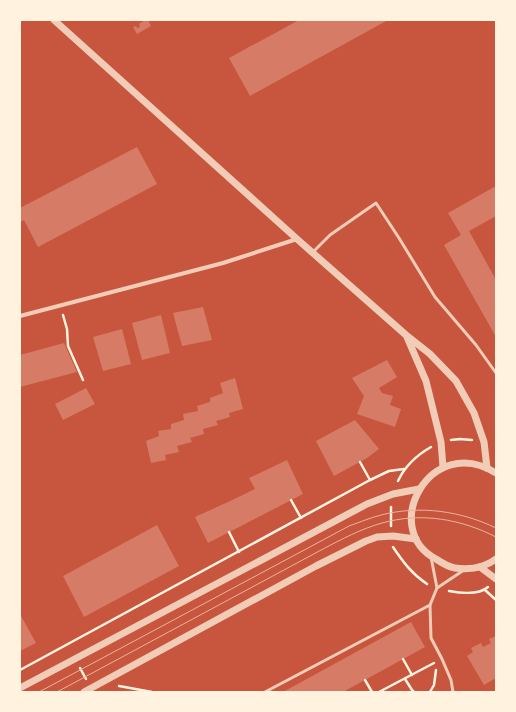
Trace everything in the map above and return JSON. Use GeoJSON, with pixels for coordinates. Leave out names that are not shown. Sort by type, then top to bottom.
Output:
{"type":"FeatureCollection","features":[{"type":"Feature","properties":{"kind":"street"},"geometry":{"type":"LineString","coordinates":[[54,20],[297,239],[406,335],[430,354],[456,381],[474,412],[484,442],[487,468]]}},
{"type":"Feature","properties":{"kind":"street"},"geometry":{"type":"LineString","coordinates":[[20,316],[223,263],[297,239]]}},
{"type":"Feature","properties":{"kind":"street"},"geometry":{"type":"LineString","coordinates":[[406,335],[426,381],[441,442],[443,467]]}},
{"type":"Feature","properties":{"kind":"street"},"geometry":{"type":"LineString","coordinates":[[496,473],[476,464],[465,463],[443,467],[429,476],[419,489],[414,499],[412,514],[416,540],[424,551],[431,557],[450,567],[465,569],[480,567],[496,559]]}},
{"type":"Feature","properties":{"kind":"street"},"geometry":{"type":"LineString","coordinates":[[20,688],[367,504],[393,494],[419,489]]}},
{"type":"Feature","properties":{"kind":"street"},"geometry":{"type":"LineString","coordinates":[[84,692],[316,566],[366,541],[393,536],[416,540]]}},
{"type":"Feature","properties":{"kind":"street"},"geometry":{"type":"LineString","coordinates":[[480,567],[496,579]]}},
{"type":"Feature","properties":{"kind":"lane"},"geometry":{"type":"LineString","coordinates":[[313,252],[330,235],[376,203],[435,297],[476,345],[496,373]]}},
{"type":"Feature","properties":{"kind":"lane"},"geometry":{"type":"LineString","coordinates":[[431,557],[437,588],[430,605],[431,638],[451,680],[453,692]]}},
{"type":"Feature","properties":{"kind":"lane"},"geometry":{"type":"LineString","coordinates":[[437,588],[465,569]]}},
{"type":"Feature","properties":{"kind":"lane"},"geometry":{"type":"LineString","coordinates":[[265,692],[430,605]]}},
{"type":"Feature","properties":{"kind":"path"},"geometry":{"type":"LineString","coordinates":[[62,306],[67,329],[68,346],[84,380]]}},
{"type":"Feature","properties":{"kind":"path"},"geometry":{"type":"LineString","coordinates":[[360,462],[370,480]]}},
{"type":"Feature","properties":{"kind":"path"},"geometry":{"type":"LineString","coordinates":[[20,670],[370,480],[389,471],[404,469]]}},
{"type":"Feature","properties":{"kind":"path"},"geometry":{"type":"LineString","coordinates":[[291,500],[301,518]]}},
{"type":"Feature","properties":{"kind":"path"},"geometry":{"type":"LineString","coordinates":[[229,532],[239,552]]}},
{"type":"Feature","properties":{"kind":"path"},"geometry":{"type":"LineString","coordinates":[[485,590],[496,600]]}},
{"type":"Feature","properties":{"kind":"path"},"geometry":{"type":"LineString","coordinates":[[403,659],[412,675]]}},
{"type":"Feature","properties":{"kind":"path"},"geometry":{"type":"LineString","coordinates":[[379,692],[442,659]]}},
{"type":"Feature","properties":{"kind":"path"},"geometry":{"type":"LineString","coordinates":[[430,692],[434,685],[437,669],[434,663]]}},
{"type":"Feature","properties":{"kind":"path"},"geometry":{"type":"LineString","coordinates":[[405,678],[414,692]]}},
{"type":"Feature","properties":{"kind":"path"},"geometry":{"type":"LineString","coordinates":[[365,680],[372,692]]}},
{"type":"Feature","properties":{"kind":"path"},"geometry":{"type":"LineString","coordinates":[[116,686],[152,692]]}},
{"type":"Feature","properties":{"kind":"building"},"geometry":{"type":"Polygon","coordinates":[[[145,20],[148,20],[151,26],[137,34],[133,27],[140,27],[139,24],[145,20]]]}},
{"type":"Feature","properties":{"kind":"building"},"geometry":{"type":"Polygon","coordinates":[[[299,20],[388,20],[250,96],[229,58],[299,20]]]}},
{"type":"Feature","properties":{"kind":"building"},"geometry":{"type":"Polygon","coordinates":[[[137,147],[157,184],[38,247],[24,220],[20,222],[20,208],[137,147]]]}},
{"type":"Feature","properties":{"kind":"building"},"geometry":{"type":"Polygon","coordinates":[[[496,186],[496,216],[469,231],[496,280],[496,337],[444,245],[461,235],[448,213],[496,186]]]}},
{"type":"Feature","properties":{"kind":"building"},"geometry":{"type":"Polygon","coordinates":[[[203,307],[212,340],[182,346],[173,313],[203,307]]]}},
{"type":"Feature","properties":{"kind":"building"},"geometry":{"type":"Polygon","coordinates":[[[161,315],[170,353],[142,360],[132,323],[161,315]]]}},
{"type":"Feature","properties":{"kind":"building"},"geometry":{"type":"Polygon","coordinates":[[[122,329],[131,364],[103,371],[93,337],[122,329]]]}},
{"type":"Feature","properties":{"kind":"building"},"geometry":{"type":"Polygon","coordinates":[[[64,343],[77,372],[20,387],[20,355],[64,343]]]}},
{"type":"Feature","properties":{"kind":"building"},"geometry":{"type":"Polygon","coordinates":[[[387,360],[397,377],[379,388],[382,393],[393,396],[390,405],[401,409],[395,427],[357,414],[364,396],[352,378],[387,360]]]}},
{"type":"Feature","properties":{"kind":"building"},"geometry":{"type":"Polygon","coordinates":[[[235,378],[243,409],[229,413],[230,417],[216,421],[218,425],[203,429],[204,434],[190,438],[192,442],[177,446],[179,452],[165,455],[166,460],[151,463],[146,441],[159,436],[158,431],[171,429],[171,424],[184,420],[183,414],[198,411],[197,406],[210,402],[210,398],[223,393],[220,383],[235,378]]]}},
{"type":"Feature","properties":{"kind":"building"},"geometry":{"type":"Polygon","coordinates":[[[86,388],[95,404],[63,420],[55,404],[86,388]]]}},
{"type":"Feature","properties":{"kind":"building"},"geometry":{"type":"Polygon","coordinates":[[[355,420],[379,449],[367,458],[334,476],[316,441],[355,420]]]}},
{"type":"Feature","properties":{"kind":"building"},"geometry":{"type":"Polygon","coordinates":[[[287,460],[303,494],[208,543],[195,517],[255,489],[249,478],[287,460]]]}},
{"type":"Feature","properties":{"kind":"building"},"geometry":{"type":"Polygon","coordinates":[[[157,525],[179,566],[84,617],[63,576],[157,525]]]}},
{"type":"Feature","properties":{"kind":"building"},"geometry":{"type":"Polygon","coordinates":[[[20,614],[36,643],[20,651],[20,614]]]}},
{"type":"Feature","properties":{"kind":"building"},"geometry":{"type":"Polygon","coordinates":[[[411,622],[425,647],[343,692],[283,692],[411,622]]]}},
{"type":"Feature","properties":{"kind":"building"},"geometry":{"type":"Polygon","coordinates":[[[496,636],[496,678],[484,685],[467,656],[473,652],[471,648],[481,643],[483,647],[491,643],[489,639],[496,636]]]}},
{"type":"Feature","properties":{"kind":"tram line"},"geometry":{"type":"LineString","coordinates":[[39,692],[349,526],[365,520],[396,512],[425,510],[440,511],[469,517],[496,528]]}},
{"type":"Feature","properties":{"kind":"tram line"},"geometry":{"type":"LineString","coordinates":[[57,692],[323,549],[352,534],[374,525],[411,518],[440,519],[469,526],[496,537]]}}]}
